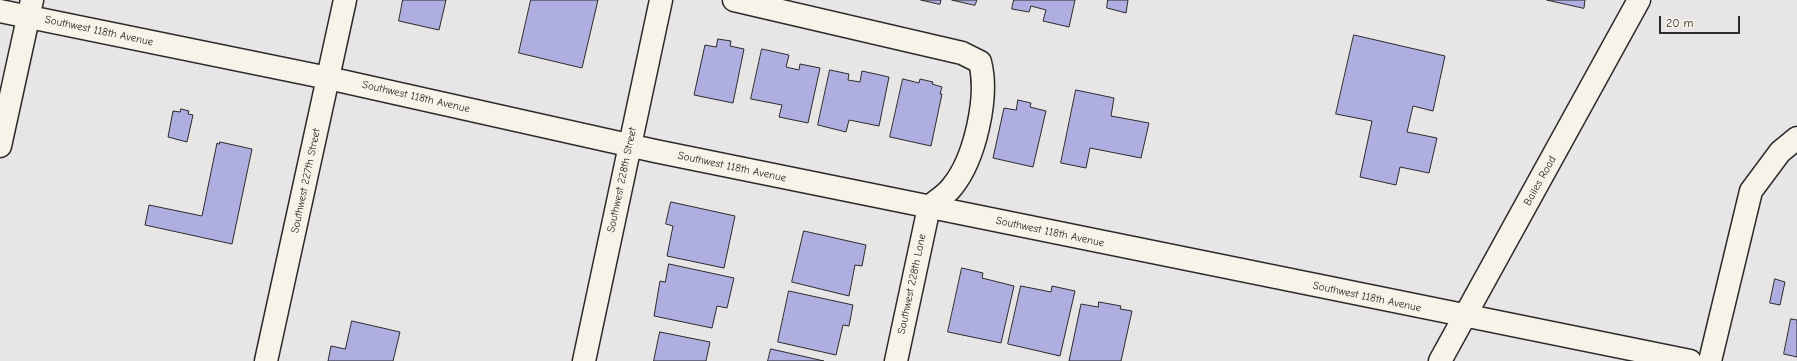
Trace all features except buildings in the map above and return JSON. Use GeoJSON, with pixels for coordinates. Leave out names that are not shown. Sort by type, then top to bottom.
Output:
{"type":"FeatureCollection","features":[{"type":"Feature","properties":{"kind":"street","name":"Southwest 227th Street"},"geometry":{"type":"LineString","coordinates":[[266,361],[345,0]]}},
{"type":"Feature","properties":{"kind":"street","name":"Southwest 228th Street"},"geometry":{"type":"LineString","coordinates":[[584,361],[661,0]]}},
{"type":"Feature","properties":{"kind":"street"},"geometry":{"type":"LineString","coordinates":[[734,0],[962,53],[980,62],[983,79],[983,101],[971,151],[960,177],[951,189],[929,207]]}},
{"type":"Feature","properties":{"kind":"street","name":"Bailes Road"},"geometry":{"type":"LineString","coordinates":[[1440,361],[1466,317],[1639,0]]}},
{"type":"Feature","properties":{"kind":"street","name":"Southwest 118th Avenue"},"geometry":{"type":"LineString","coordinates":[[0,10],[30,8],[328,78],[629,145],[1466,317],[1690,361]]}},
{"type":"Feature","properties":{"kind":"street"},"geometry":{"type":"LineString","coordinates":[[0,146],[30,8]]}},
{"type":"Feature","properties":{"kind":"street"},"geometry":{"type":"LineString","coordinates":[[1710,361],[1751,191],[1780,152],[1797,138]]}},
{"type":"Feature","properties":{"kind":"street","name":"Southwest 228th Lane"},"geometry":{"type":"LineString","coordinates":[[896,361],[929,207]]}}]}
